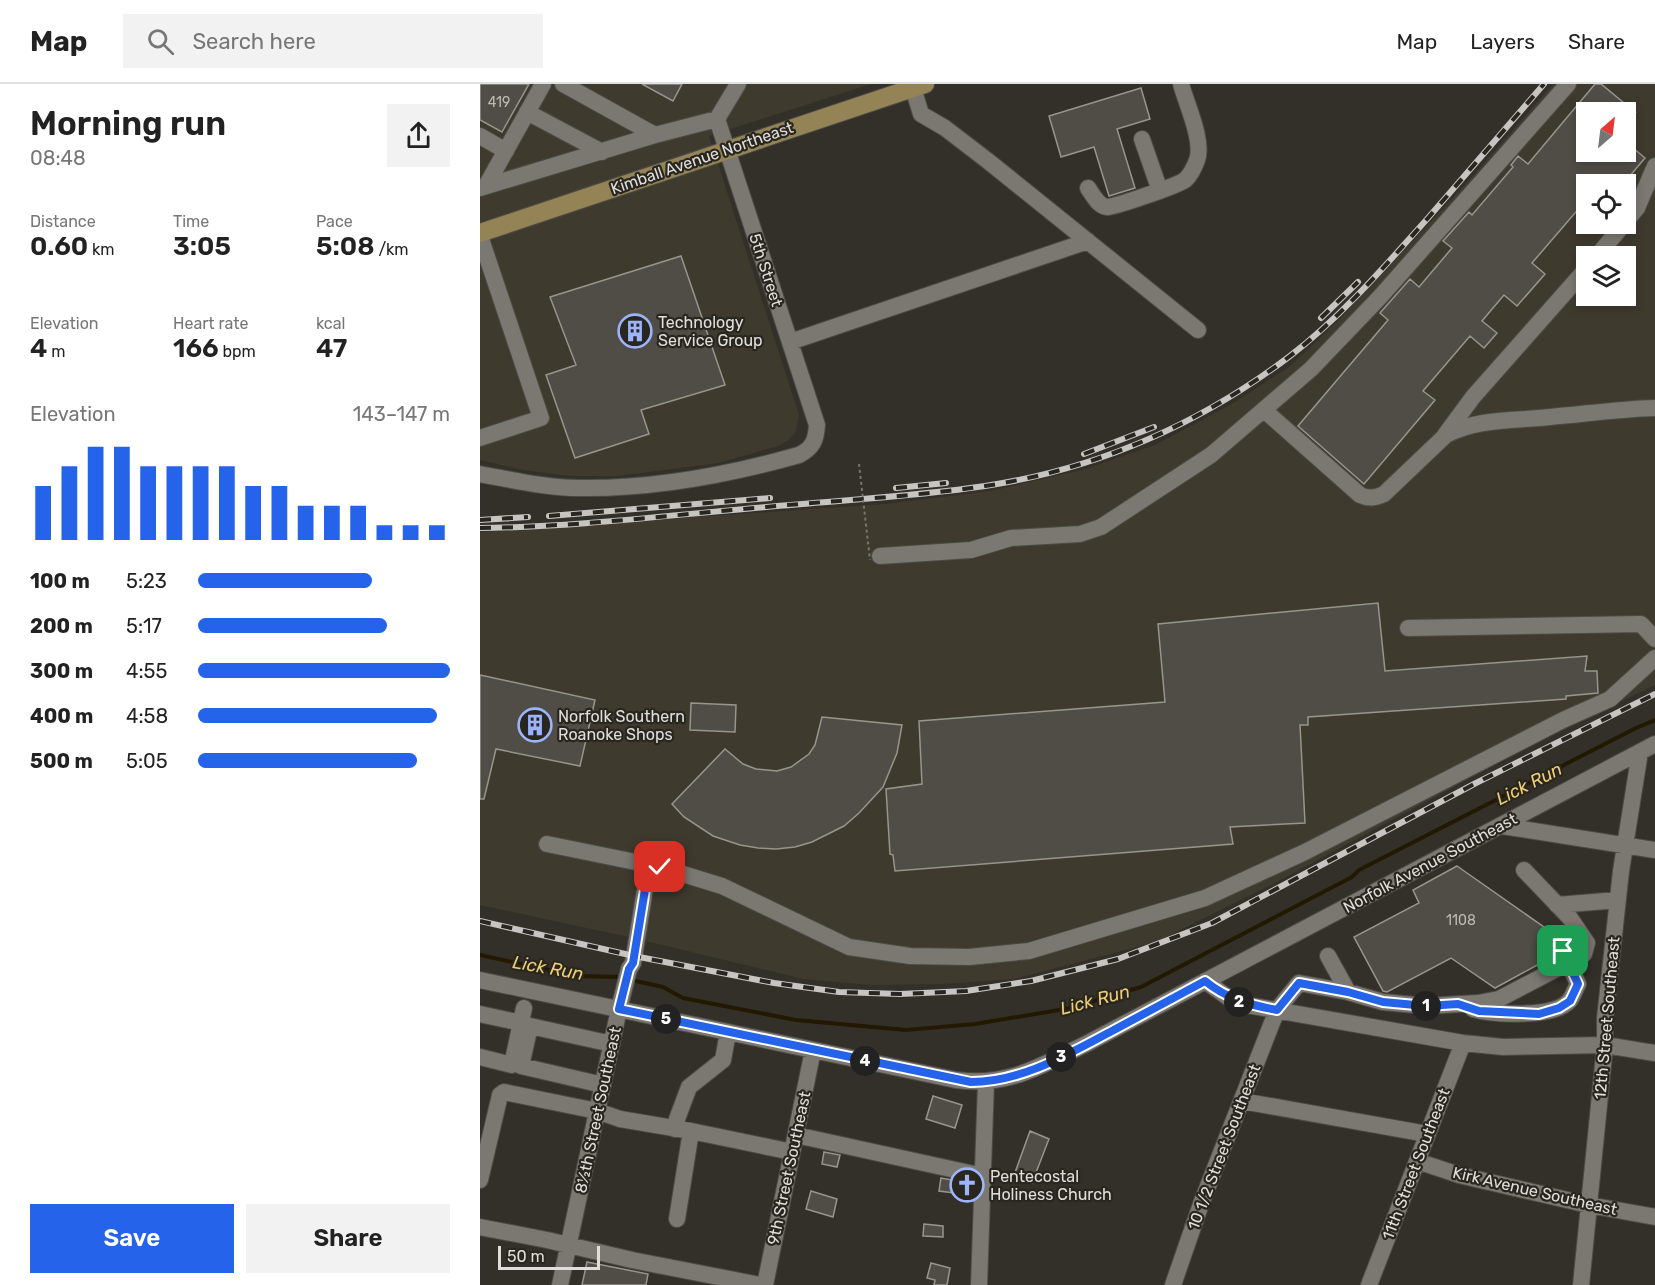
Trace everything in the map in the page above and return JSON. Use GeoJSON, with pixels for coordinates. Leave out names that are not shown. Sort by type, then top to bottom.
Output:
{"type":"FeatureCollection","features":[{"type":"Feature","properties":{"kind":"main road","name":"Kimball Avenue Northeast"},"geometry":{"type":"LineString","coordinates":[[480,235],[727,149],[919,86]]}},
{"type":"Feature","properties":{"kind":"street"},"geometry":{"type":"LineString","coordinates":[[483,187],[543,84]]}},
{"type":"Feature","properties":{"kind":"street"},"geometry":{"type":"LineString","coordinates":[[563,84],[655,135]]}},
{"type":"Feature","properties":{"kind":"street"},"geometry":{"type":"LineString","coordinates":[[483,187],[655,135],[717,119],[738,84]]}},
{"type":"Feature","properties":{"kind":"street"},"geometry":{"type":"LineString","coordinates":[[1088,188],[1099,204],[1108,207],[1186,180],[1199,152],[1196,134],[1180,84]]}},
{"type":"Feature","properties":{"kind":"street"},"geometry":{"type":"LineString","coordinates":[[875,558],[971,550],[1011,538],[1080,534],[1101,527],[1211,455],[1311,369],[1380,297],[1568,84]]}},
{"type":"Feature","properties":{"kind":"street"},"geometry":{"type":"LineString","coordinates":[[919,86],[921,114],[953,134],[1198,330]]}},
{"type":"Feature","properties":{"kind":"street"},"geometry":{"type":"LineString","coordinates":[[527,112],[602,152]]}},
{"type":"Feature","properties":{"kind":"street","name":"5th Street"},"geometry":{"type":"LineString","coordinates":[[480,474],[549,486],[580,488],[672,482],[714,477],[755,467],[799,455],[813,444],[817,425],[717,119]]}},
{"type":"Feature","properties":{"kind":"street"},"geometry":{"type":"LineString","coordinates":[[480,136],[506,151]]}},
{"type":"Feature","properties":{"kind":"street"},"geometry":{"type":"LineString","coordinates":[[1142,139],[1160,190]]}},
{"type":"Feature","properties":{"kind":"street"},"geometry":{"type":"LineString","coordinates":[[1636,209],[1655,166]]}},
{"type":"Feature","properties":{"kind":"street"},"geometry":{"type":"LineString","coordinates":[[1605,246],[1615,234]]}},
{"type":"Feature","properties":{"kind":"street"},"geometry":{"type":"LineString","coordinates":[[480,235],[541,418],[480,438]]}},
{"type":"Feature","properties":{"kind":"street"},"geometry":{"type":"LineString","coordinates":[[790,342],[1088,241]]}},
{"type":"Feature","properties":{"kind":"street"},"geometry":{"type":"LineString","coordinates":[[1264,410],[1360,495],[1376,498],[1384,494],[1442,438],[1473,397],[1576,280]]}},
{"type":"Feature","properties":{"kind":"street"},"geometry":{"type":"LineString","coordinates":[[1442,438],[1456,429],[1487,423],[1655,408]]}},
{"type":"Feature","properties":{"kind":"street"},"geometry":{"type":"LineString","coordinates":[[1408,628],[1641,624],[1655,639]]}},
{"type":"Feature","properties":{"kind":"street"},"geometry":{"type":"LineString","coordinates":[[547,844],[649,865],[726,887],[849,947],[910,956],[969,957],[1029,951],[1205,898],[1295,856],[1563,720],[1610,699],[1655,658]]}},
{"type":"Feature","properties":{"kind":"street","name":"Norfolk Avenue Southeast"},"geometry":{"type":"LineString","coordinates":[[480,980],[956,1080],[986,1082],[1007,1079],[1025,1073],[1086,1044],[1647,748]]}},
{"type":"Feature","properties":{"kind":"street","name":"12th Street Southeast"},"geometry":{"type":"LineString","coordinates":[[1581,1285],[1618,900],[1626,845],[1647,748]]}},
{"type":"Feature","properties":{"kind":"street"},"geometry":{"type":"LineString","coordinates":[[1502,826],[1655,850]]}},
{"type":"Feature","properties":{"kind":"street","name":"8½th Street Southeast"},"geometry":{"type":"LineString","coordinates":[[560,1285],[619,1009],[629,969],[633,963],[649,865]]}},
{"type":"Feature","properties":{"kind":"street"},"geometry":{"type":"LineString","coordinates":[[1328,956],[1348,992],[1383,1002],[1426,1006],[1479,1003],[1499,999],[1568,958],[1584,954],[1587,943],[1570,918],[1524,870]]}},
{"type":"Feature","properties":{"kind":"street"},"geometry":{"type":"LineString","coordinates":[[1557,905],[1618,900]]}},
{"type":"Feature","properties":{"kind":"street"},"geometry":{"type":"LineString","coordinates":[[1458,1004],[1479,1011],[1539,1014],[1559,1008],[1570,1001],[1578,984],[1568,958]]}},
{"type":"Feature","properties":{"kind":"street"},"geometry":{"type":"LineString","coordinates":[[1205,981],[1229,998],[1247,1005],[1462,1042],[1503,1047],[1605,1045],[1655,1053]]}},
{"type":"Feature","properties":{"kind":"street","name":"10 1/2 Street Southeast"},"geometry":{"type":"LineString","coordinates":[[1173,1285],[1201,1204],[1277,1010],[1299,983],[1348,992]]}},
{"type":"Feature","properties":{"kind":"street"},"geometry":{"type":"LineString","coordinates":[[1421,1035],[1426,1006]]}},
{"type":"Feature","properties":{"kind":"street"},"geometry":{"type":"LineString","coordinates":[[480,1014],[523,1016],[512,1065],[480,1057]]}},
{"type":"Feature","properties":{"kind":"street"},"geometry":{"type":"LineString","coordinates":[[603,1085],[521,1066],[530,1026],[612,1044]]}},
{"type":"Feature","properties":{"kind":"street"},"geometry":{"type":"LineString","coordinates":[[677,1219],[683,1130],[677,1119],[689,1087],[723,1060],[728,1032]]}},
{"type":"Feature","properties":{"kind":"street","name":"11th Street Southeast"},"geometry":{"type":"LineString","coordinates":[[1369,1285],[1462,1042]]}},
{"type":"Feature","properties":{"kind":"street","name":"9th Street Southeast"},"geometry":{"type":"LineString","coordinates":[[765,1285],[813,1050]]}},
{"type":"Feature","properties":{"kind":"street"},"geometry":{"type":"LineString","coordinates":[[979,1285],[986,1082]]}},
{"type":"Feature","properties":{"kind":"street"},"geometry":{"type":"LineString","coordinates":[[480,1180],[500,1095],[504,1092],[597,1111],[620,1119],[683,1130],[794,1144],[983,1176]]}},
{"type":"Feature","properties":{"kind":"street"},"geometry":{"type":"LineString","coordinates":[[1242,1101],[1427,1134]]}},
{"type":"Feature","properties":{"kind":"street","name":"Kirk Avenue Southeast"},"geometry":{"type":"LineString","coordinates":[[1417,1161],[1459,1175],[1589,1205],[1655,1217]]}},
{"type":"Feature","properties":{"kind":"street"},"geometry":{"type":"LineString","coordinates":[[480,1227],[760,1285]]}},
{"type":"Feature","properties":{"kind":"path"},"geometry":{"type":"LineString","coordinates":[[858,465],[875,558]]}},
{"type":"Feature","properties":{"kind":"shaded area"},"geometry":{"type":"Polygon","coordinates":[[[480,84],[871,84],[709,136],[799,415],[796,431],[789,440],[778,446],[719,463],[617,476],[570,476],[523,470],[480,460],[480,84]]]}},
{"type":"Feature","properties":{"kind":"shaded area"},"geometry":{"type":"Polygon","coordinates":[[[1553,84],[1655,84],[1655,685],[1541,740],[1275,883],[1156,942],[1014,979],[944,984],[872,985],[803,979],[629,937],[480,905],[480,532],[885,504],[990,491],[1082,470],[1155,445],[1232,404],[1289,367],[1341,318],[1471,178],[1553,84]]]}},
{"type":"Feature","properties":{"kind":"building"},"geometry":{"type":"Polygon","coordinates":[[[480,84],[529,84],[502,132],[480,120],[480,84]]]}},
{"type":"Feature","properties":{"kind":"building"},"geometry":{"type":"Polygon","coordinates":[[[642,84],[682,84],[673,101],[642,84]]]}},
{"type":"Feature","properties":{"kind":"building"},"geometry":{"type":"Polygon","coordinates":[[[1595,84],[1601,84],[1623,102],[1580,102],[1595,84]]]}},
{"type":"Feature","properties":{"kind":"building"},"geometry":{"type":"Polygon","coordinates":[[[1141,88],[1150,119],[1117,129],[1135,188],[1109,196],[1094,147],[1061,157],[1049,116],[1141,88]]]}},
{"type":"Feature","properties":{"kind":"building"},"geometry":{"type":"Polygon","coordinates":[[[1576,107],[1576,162],[1636,162],[1636,150],[1645,158],[1631,174],[1576,174],[1576,212],[1532,263],[1545,274],[1517,306],[1504,295],[1482,321],[1497,333],[1484,348],[1470,336],[1423,391],[1435,400],[1364,484],[1298,426],[1388,320],[1380,313],[1410,279],[1419,287],[1452,248],[1443,241],[1469,212],[1472,215],[1513,167],[1511,165],[1518,156],[1528,164],[1576,107]]]}},
{"type":"Feature","properties":{"kind":"building","name":"Technology Service Group"},"geometry":{"type":"Polygon","coordinates":[[[681,256],[725,385],[641,410],[649,434],[575,458],[546,375],[576,365],[550,297],[681,256]]]}},
{"type":"Feature","properties":{"kind":"building"},"geometry":{"type":"Polygon","coordinates":[[[1378,603],[1385,671],[1587,656],[1585,671],[1597,671],[1598,693],[1566,696],[1566,699],[1308,717],[1308,725],[1300,725],[1305,823],[1230,827],[1233,844],[895,871],[893,855],[890,854],[886,789],[922,784],[919,721],[1165,702],[1158,624],[1378,603]]]}},
{"type":"Feature","properties":{"kind":"building","name":"Norfolk Southern Roanoke Shops"},"geometry":{"type":"Polygon","coordinates":[[[480,675],[595,700],[580,766],[496,749],[484,799],[480,799],[480,675]]]}},
{"type":"Feature","properties":{"kind":"building"},"geometry":{"type":"Polygon","coordinates":[[[691,703],[736,705],[735,732],[690,730],[691,703]]]}},
{"type":"Feature","properties":{"kind":"building"},"geometry":{"type":"Polygon","coordinates":[[[822,717],[902,725],[897,753],[883,787],[844,826],[812,842],[795,847],[758,848],[713,836],[684,817],[672,804],[725,749],[743,764],[756,769],[777,771],[791,767],[809,754],[815,745],[822,717]]]}},
{"type":"Feature","properties":{"kind":"building"},"geometry":{"type":"Polygon","coordinates":[[[1457,866],[1564,941],[1554,945],[1554,956],[1495,988],[1451,958],[1387,992],[1383,991],[1354,937],[1419,903],[1413,890],[1457,866]]]}},
{"type":"Feature","properties":{"kind":"building"},"geometry":{"type":"Polygon","coordinates":[[[933,1096],[962,1105],[955,1128],[926,1119],[933,1096]]]}},
{"type":"Feature","properties":{"kind":"building"},"geometry":{"type":"Polygon","coordinates":[[[1030,1131],[1049,1139],[1032,1183],[1013,1178],[1030,1131]]]}},
{"type":"Feature","properties":{"kind":"building"},"geometry":{"type":"Polygon","coordinates":[[[824,1152],[840,1155],[837,1167],[822,1164],[824,1152]]]}},
{"type":"Feature","properties":{"kind":"building"},"geometry":{"type":"Polygon","coordinates":[[[941,1178],[963,1182],[962,1194],[939,1191],[941,1178]]]}},
{"type":"Feature","properties":{"kind":"building"},"geometry":{"type":"Polygon","coordinates":[[[811,1191],[837,1199],[833,1217],[806,1209],[811,1191]]]}},
{"type":"Feature","properties":{"kind":"building"},"geometry":{"type":"Polygon","coordinates":[[[924,1224],[943,1226],[943,1237],[923,1236],[924,1224]]]}},
{"type":"Feature","properties":{"kind":"building"},"geometry":{"type":"Polygon","coordinates":[[[587,1262],[648,1274],[646,1285],[582,1285],[587,1262]]]}},
{"type":"Feature","properties":{"kind":"building"},"geometry":{"type":"Polygon","coordinates":[[[931,1263],[950,1268],[947,1285],[934,1285],[935,1280],[927,1278],[931,1263]]]}},
{"type":"Feature","properties":{"kind":"waterway","name":"Lick Run"},"geometry":{"type":"LineString","coordinates":[[631,980],[663,987],[683,998],[796,1020],[906,1030],[975,1024],[1071,1008],[1141,987],[1352,877],[1359,870],[1655,720]]}},
{"type":"Feature","properties":{"kind":"waterway","name":"Lick Run"},"geometry":{"type":"LineString","coordinates":[[480,955],[577,976],[621,977]]}},
{"type":"Feature","properties":{"kind":"railway"},"geometry":{"type":"LineString","coordinates":[[480,528],[587,523],[958,490],[1027,478],[1067,468],[1146,440],[1220,403],[1309,341],[1396,254],[1544,84]]}},
{"type":"Feature","properties":{"kind":"railway"},"geometry":{"type":"LineString","coordinates":[[1321,318],[1358,282]]}},
{"type":"Feature","properties":{"kind":"railway"},"geometry":{"type":"LineString","coordinates":[[1084,454],[1154,427]]}},
{"type":"Feature","properties":{"kind":"railway"},"geometry":{"type":"LineString","coordinates":[[896,488],[946,483]]}},
{"type":"Feature","properties":{"kind":"railway"},"geometry":{"type":"LineString","coordinates":[[549,516],[770,498]]}},
{"type":"Feature","properties":{"kind":"railway"},"geometry":{"type":"LineString","coordinates":[[480,520],[528,517]]}},
{"type":"Feature","properties":{"kind":"railway"},"geometry":{"type":"LineString","coordinates":[[480,921],[634,956],[774,983],[839,992],[900,994],[966,991],[1031,981],[1118,959],[1212,923],[1476,783],[1655,694]]}},
{"type":"Feature","properties":{"kind":"place","name":"Technology Service Group"},"geometry":{"type":"Point","coordinates":[635,331]}},
{"type":"Feature","properties":{"kind":"place","name":"Norfolk Southern Roanoke Shops"},"geometry":{"type":"Point","coordinates":[535,725]}},
{"type":"Feature","properties":{"kind":"place","name":"Pentecostal Holiness Church"},"geometry":{"type":"Point","coordinates":[967,1185]}},
{"type":"Feature","properties":{"kind":"route"},"geometry":{"type":"LineString","coordinates":[[660,867],[649,865],[633,963],[629,969],[619,1009],[971,1082],[1007,1079],[1025,1073],[1086,1044],[1205,981],[1229,998],[1247,1005],[1277,1010],[1299,983],[1348,992],[1383,1002],[1426,1006],[1458,1004],[1479,1011],[1539,1014],[1559,1008],[1570,1001],[1578,984],[1563,951]]}}]}
